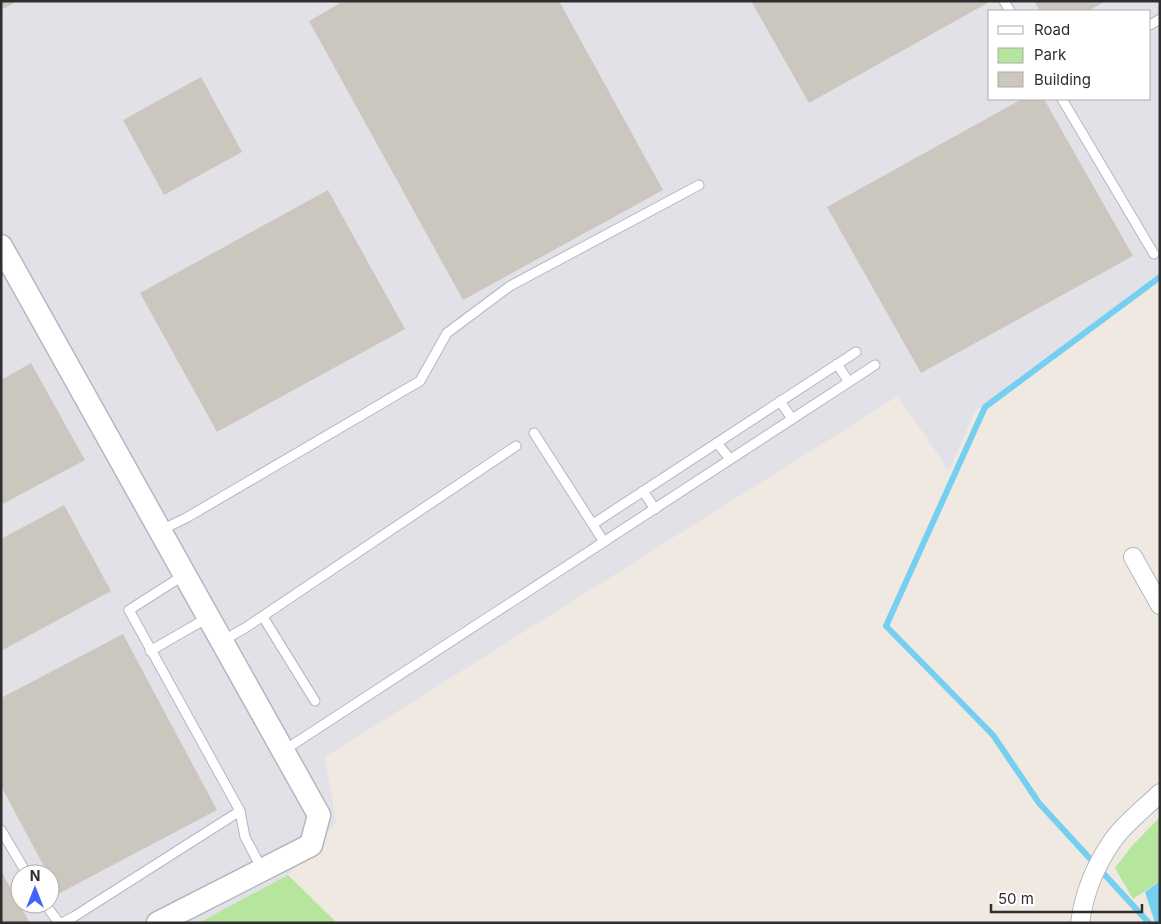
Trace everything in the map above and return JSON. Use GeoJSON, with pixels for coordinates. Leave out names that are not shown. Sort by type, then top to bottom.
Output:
{"type":"FeatureCollection","features":[{"type":"Feature","properties":{"kind":"street"},"geometry":{"type":"LineString","coordinates":[[1,246],[319,815],[310,845],[158,923]]}},
{"type":"Feature","properties":{"kind":"street"},"geometry":{"type":"LineString","coordinates":[[1132,557],[1160,605]]}},
{"type":"Feature","properties":{"kind":"street"},"geometry":{"type":"LineString","coordinates":[[1080,923],[1093,876],[1114,839],[1160,793]]}},
{"type":"Feature","properties":{"kind":"lane"},"geometry":{"type":"LineString","coordinates":[[1063,100],[1154,254]]}},
{"type":"Feature","properties":{"kind":"lane"},"geometry":{"type":"LineString","coordinates":[[160,531],[186,518],[420,381],[447,333],[510,286],[699,185]]}},
{"type":"Feature","properties":{"kind":"lane"},"geometry":{"type":"LineString","coordinates":[[593,524],[856,352]]}},
{"type":"Feature","properties":{"kind":"lane"},"geometry":{"type":"LineString","coordinates":[[837,364],[850,382]]}},
{"type":"Feature","properties":{"kind":"lane"},"geometry":{"type":"LineString","coordinates":[[283,751],[875,365]]}},
{"type":"Feature","properties":{"kind":"lane"},"geometry":{"type":"LineString","coordinates":[[780,402],[792,419]]}},
{"type":"Feature","properties":{"kind":"lane"},"geometry":{"type":"LineString","coordinates":[[534,433],[604,542]]}},
{"type":"Feature","properties":{"kind":"lane"},"geometry":{"type":"LineString","coordinates":[[717,443],[730,459]]}},
{"type":"Feature","properties":{"kind":"lane"},"geometry":{"type":"LineString","coordinates":[[222,641],[516,446]]}},
{"type":"Feature","properties":{"kind":"lane"},"geometry":{"type":"LineString","coordinates":[[643,491],[655,509]]}},
{"type":"Feature","properties":{"kind":"lane"},"geometry":{"type":"LineString","coordinates":[[185,575],[129,610],[240,812],[245,837],[262,870]]}},
{"type":"Feature","properties":{"kind":"lane"},"geometry":{"type":"LineString","coordinates":[[262,616],[315,701]]}},
{"type":"Feature","properties":{"kind":"lane"},"geometry":{"type":"LineString","coordinates":[[150,651],[209,617]]}},
{"type":"Feature","properties":{"kind":"lane"},"geometry":{"type":"LineString","coordinates":[[60,923],[75,916],[240,812]]}},
{"type":"Feature","properties":{"kind":"lane"},"geometry":{"type":"LineString","coordinates":[[1,830],[21,864]]}},
{"type":"Feature","properties":{"kind":"shaded area"},"geometry":{"type":"Polygon","coordinates":[[[1,1],[1160,1],[1160,275],[975,411],[949,471],[898,396],[325,757],[336,822],[288,875],[198,923],[1,923],[1,1]]]}},
{"type":"Feature","properties":{"kind":"green space"},"geometry":{"type":"Polygon","coordinates":[[[1160,817],[1160,881],[1133,899],[1115,868],[1131,847],[1160,817]]]}},
{"type":"Feature","properties":{"kind":"green space"},"geometry":{"type":"Polygon","coordinates":[[[288,875],[337,923],[198,923],[288,875]]]}},
{"type":"Feature","properties":{"kind":"water"},"geometry":{"type":"Polygon","coordinates":[[[1160,881],[1160,923],[1155,923],[1145,892],[1160,881]]]}},
{"type":"Feature","properties":{"kind":"building"},"geometry":{"type":"Polygon","coordinates":[[[1,1],[17,1],[1,10],[1,1]]]}},
{"type":"Feature","properties":{"kind":"building"},"geometry":{"type":"Polygon","coordinates":[[[344,1],[559,1],[663,190],[463,300],[309,21],[344,1]]]}},
{"type":"Feature","properties":{"kind":"building"},"geometry":{"type":"Polygon","coordinates":[[[751,1],[991,1],[809,103],[751,1]]]}},
{"type":"Feature","properties":{"kind":"building"},"geometry":{"type":"Polygon","coordinates":[[[1034,1],[1106,1],[1090,10],[1039,10],[1034,1]]]}},
{"type":"Feature","properties":{"kind":"building"},"geometry":{"type":"Polygon","coordinates":[[[201,77],[242,152],[164,195],[123,120],[201,77]]]}},
{"type":"Feature","properties":{"kind":"building"},"geometry":{"type":"Polygon","coordinates":[[[1020,100],[1045,100],[1133,256],[921,373],[827,207],[1020,100]]]}},
{"type":"Feature","properties":{"kind":"building"},"geometry":{"type":"Polygon","coordinates":[[[328,190],[405,329],[217,432],[140,293],[328,190]]]}},
{"type":"Feature","properties":{"kind":"building"},"geometry":{"type":"Polygon","coordinates":[[[31,363],[85,460],[1,505],[1,380],[31,363]]]}},
{"type":"Feature","properties":{"kind":"building"},"geometry":{"type":"Polygon","coordinates":[[[64,505],[111,591],[1,651],[1,539],[64,505]]]}},
{"type":"Feature","properties":{"kind":"building"},"geometry":{"type":"Polygon","coordinates":[[[123,634],[217,810],[60,893],[60,864],[43,864],[1,786],[1,698],[123,634]]]}},
{"type":"Feature","properties":{"kind":"building"},"geometry":{"type":"Polygon","coordinates":[[[1,871],[10,887],[10,914],[25,914],[30,923],[1,923],[1,871]]]}},
{"type":"Feature","properties":{"kind":"waterway"},"geometry":{"type":"LineString","coordinates":[[1149,923],[1039,803],[993,735],[886,626],[985,407],[1160,277]]}}]}
